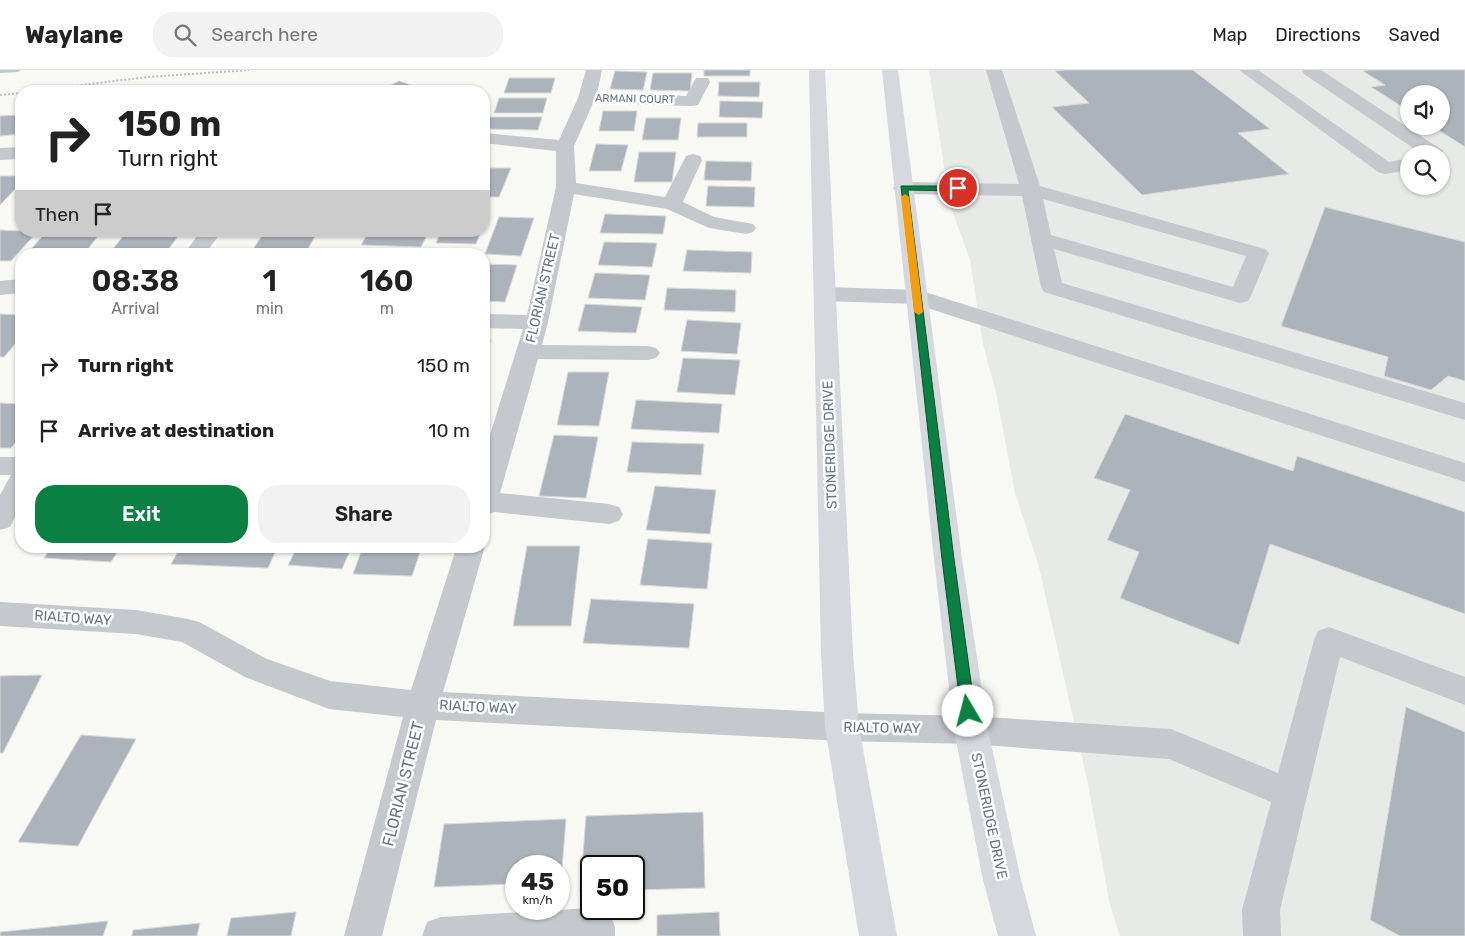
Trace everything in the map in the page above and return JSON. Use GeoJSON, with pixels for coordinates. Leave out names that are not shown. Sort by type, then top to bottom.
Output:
{"type":"FeatureCollection","features":[{"type":"Feature","properties":{"kind":"main road","name":"STONERIDGE DRIVE"},"geometry":{"type":"LineString","coordinates":[[817,70],[837,653],[842,727],[878,936]]}},
{"type":"Feature","properties":{"kind":"main road","name":"STONERIDGE DRIVE"},"geometry":{"type":"LineString","coordinates":[[890,70],[948,559],[971,730],[1002,880],[1016,936]]}},
{"type":"Feature","properties":{"kind":"street","name":"FLORIAN STREET"},"geometry":{"type":"LineString","coordinates":[[490,476],[537,322],[566,187],[565,146],[587,98],[594,70]]}},
{"type":"Feature","properties":{"kind":"street"},"geometry":{"type":"LineString","coordinates":[[994,70],[1031,190],[1052,287],[1465,412]]}},
{"type":"Feature","properties":{"kind":"street"},"geometry":{"type":"LineString","coordinates":[[1247,70],[1385,168],[1400,166]]}},
{"type":"Feature","properties":{"kind":"street"},"geometry":{"type":"LineString","coordinates":[[1310,70],[1422,145]]}},
{"type":"Feature","properties":{"kind":"street","name":"ARMANI COURT"},"geometry":{"type":"LineString","coordinates":[[587,98],[692,100],[702,82]]}},
{"type":"Feature","properties":{"kind":"street"},"geometry":{"type":"LineString","coordinates":[[490,139],[565,146]]}},
{"type":"Feature","properties":{"kind":"street"},"geometry":{"type":"LineString","coordinates":[[0,154],[15,153]]}},
{"type":"Feature","properties":{"kind":"street"},"geometry":{"type":"LineString","coordinates":[[672,204],[693,160]]}},
{"type":"Feature","properties":{"kind":"street"},"geometry":{"type":"LineString","coordinates":[[566,187],[672,204],[709,222],[746,228]]}},
{"type":"Feature","properties":{"kind":"street"},"geometry":{"type":"LineString","coordinates":[[904,188],[1031,190],[1258,253],[1240,296],[1042,239]]}},
{"type":"Feature","properties":{"kind":"street"},"geometry":{"type":"LineString","coordinates":[[199,248],[207,237]]}},
{"type":"Feature","properties":{"kind":"street"},"geometry":{"type":"LineString","coordinates":[[0,288],[15,287]]}},
{"type":"Feature","properties":{"kind":"street"},"geometry":{"type":"LineString","coordinates":[[825,294],[917,297],[1465,473]]}},
{"type":"Feature","properties":{"kind":"street"},"geometry":{"type":"LineString","coordinates":[[490,321],[537,322]]}},
{"type":"Feature","properties":{"kind":"street"},"geometry":{"type":"LineString","coordinates":[[527,352],[648,353]]}},
{"type":"Feature","properties":{"kind":"street"},"geometry":{"type":"LineString","coordinates":[[0,466],[15,466]]}},
{"type":"Feature","properties":{"kind":"street"},"geometry":{"type":"LineString","coordinates":[[0,520],[15,492]]}},
{"type":"Feature","properties":{"kind":"street"},"geometry":{"type":"LineString","coordinates":[[490,494],[608,514]]}},
{"type":"Feature","properties":{"kind":"street","name":"FLORIAN STREET"},"geometry":{"type":"LineString","coordinates":[[363,936],[423,704],[469,553]]}},
{"type":"Feature","properties":{"kind":"street","name":"RIALTO WAY"},"geometry":{"type":"LineString","coordinates":[[0,614],[136,622],[188,631],[256,668],[329,695],[423,704],[842,727],[971,730],[1171,744],[1290,794]]}},
{"type":"Feature","properties":{"kind":"street"},"geometry":{"type":"LineString","coordinates":[[1262,936],[1261,910],[1329,640],[1465,691]]}},
{"type":"Feature","properties":{"kind":"street"},"geometry":{"type":"LineString","coordinates":[[441,936],[596,927],[596,936]]}},
{"type":"Feature","properties":{"kind":"path"},"geometry":{"type":"LineString","coordinates":[[82,85],[148,77],[250,70]]}},
{"type":"Feature","properties":{"kind":"path"},"geometry":{"type":"LineString","coordinates":[[0,95],[15,94]]}},
{"type":"Feature","properties":{"kind":"shaded area"},"geometry":{"type":"Polygon","coordinates":[[[929,70],[1465,70],[1465,936],[1120,936],[1110,905],[1087,779],[1038,563],[1015,493],[996,393],[983,344],[970,260],[950,204],[929,70]]]}},
{"type":"Feature","properties":{"kind":"building"},"geometry":{"type":"Polygon","coordinates":[[[704,70],[750,70],[750,76],[704,76],[704,70]]]}},
{"type":"Feature","properties":{"kind":"building"},"geometry":{"type":"Polygon","coordinates":[[[1193,70],[1270,129],[1238,133],[1289,174],[1142,195],[1052,107],[1089,103],[1055,71],[1193,70]]]}},
{"type":"Feature","properties":{"kind":"building"},"geometry":{"type":"Polygon","coordinates":[[[1465,70],[1465,147],[1446,135],[1450,135],[1450,85],[1400,85],[1400,105],[1371,87],[1385,85],[1363,71],[1465,70]]]}},
{"type":"Feature","properties":{"kind":"building"},"geometry":{"type":"Polygon","coordinates":[[[615,71],[647,72],[643,90],[610,89],[615,71]]]}},
{"type":"Feature","properties":{"kind":"building"},"geometry":{"type":"Polygon","coordinates":[[[653,73],[692,73],[690,91],[650,90],[653,73]]]}},
{"type":"Feature","properties":{"kind":"building"},"geometry":{"type":"Polygon","coordinates":[[[509,78],[555,78],[551,93],[504,93],[509,78]]]}},
{"type":"Feature","properties":{"kind":"building"},"geometry":{"type":"Polygon","coordinates":[[[399,81],[411,85],[391,85],[399,81]]]}},
{"type":"Feature","properties":{"kind":"building"},"geometry":{"type":"Polygon","coordinates":[[[719,82],[760,82],[759,97],[718,96],[719,82]]]}},
{"type":"Feature","properties":{"kind":"building"},"geometry":{"type":"Polygon","coordinates":[[[499,98],[547,98],[543,113],[494,113],[499,98]]]}},
{"type":"Feature","properties":{"kind":"building"},"geometry":{"type":"Polygon","coordinates":[[[720,101],[763,102],[762,118],[719,117],[720,101]]]}},
{"type":"Feature","properties":{"kind":"building"},"geometry":{"type":"Polygon","coordinates":[[[603,111],[637,111],[634,131],[599,131],[603,111]]]}},
{"type":"Feature","properties":{"kind":"building"},"geometry":{"type":"Polygon","coordinates":[[[15,115],[15,135],[0,136],[0,116],[15,115]]]}},
{"type":"Feature","properties":{"kind":"building"},"geometry":{"type":"Polygon","coordinates":[[[490,117],[542,117],[538,130],[490,129],[490,117]]]}},
{"type":"Feature","properties":{"kind":"building"},"geometry":{"type":"Polygon","coordinates":[[[646,118],[681,118],[678,140],[642,140],[646,118]]]}},
{"type":"Feature","properties":{"kind":"building"},"geometry":{"type":"Polygon","coordinates":[[[698,123],[747,123],[747,137],[697,137],[698,123]]]}},
{"type":"Feature","properties":{"kind":"building"},"geometry":{"type":"Polygon","coordinates":[[[596,144],[628,145],[621,171],[589,171],[596,144]]]}},
{"type":"Feature","properties":{"kind":"building"},"geometry":{"type":"Polygon","coordinates":[[[639,152],[676,152],[672,182],[634,182],[639,152]]]}},
{"type":"Feature","properties":{"kind":"building"},"geometry":{"type":"Polygon","coordinates":[[[706,161],[752,162],[751,181],[704,180],[706,161]]]}},
{"type":"Feature","properties":{"kind":"building"},"geometry":{"type":"Polygon","coordinates":[[[490,168],[511,168],[499,197],[490,197],[490,168]]]}},
{"type":"Feature","properties":{"kind":"building"},"geometry":{"type":"Polygon","coordinates":[[[0,176],[15,176],[15,189],[0,205],[0,176]]]}},
{"type":"Feature","properties":{"kind":"building"},"geometry":{"type":"Polygon","coordinates":[[[708,186],[755,187],[754,207],[706,206],[708,186]]]}},
{"type":"Feature","properties":{"kind":"building"},"geometry":{"type":"Polygon","coordinates":[[[1325,207],[1465,242],[1465,381],[1448,376],[1431,390],[1384,376],[1388,357],[1281,326],[1325,207]]]}},
{"type":"Feature","properties":{"kind":"building"},"geometry":{"type":"Polygon","coordinates":[[[605,214],[666,216],[663,234],[600,233],[605,214]]]}},
{"type":"Feature","properties":{"kind":"building"},"geometry":{"type":"Polygon","coordinates":[[[499,217],[534,218],[521,256],[490,254],[490,248],[487,248],[499,217]]]}},
{"type":"Feature","properties":{"kind":"building"},"geometry":{"type":"Polygon","coordinates":[[[0,230],[15,231],[15,237],[33,237],[23,248],[15,248],[15,257],[11,261],[0,261],[0,230]]]}},
{"type":"Feature","properties":{"kind":"building"},"geometry":{"type":"Polygon","coordinates":[[[42,237],[97,237],[89,248],[32,248],[42,237]]]}},
{"type":"Feature","properties":{"kind":"building"},"geometry":{"type":"Polygon","coordinates":[[[122,237],[177,237],[169,248],[114,248],[122,237]]]}},
{"type":"Feature","properties":{"kind":"building"},"geometry":{"type":"Polygon","coordinates":[[[261,237],[315,237],[308,248],[254,248],[261,237]]]}},
{"type":"Feature","properties":{"kind":"building"},"geometry":{"type":"Polygon","coordinates":[[[366,237],[426,237],[421,247],[361,245],[366,237]]]}},
{"type":"Feature","properties":{"kind":"building"},"geometry":{"type":"Polygon","coordinates":[[[438,237],[479,237],[476,244],[436,243],[438,237]]]}},
{"type":"Feature","properties":{"kind":"building"},"geometry":{"type":"Polygon","coordinates":[[[604,242],[657,243],[652,267],[598,265],[604,242]]]}},
{"type":"Feature","properties":{"kind":"building"},"geometry":{"type":"Polygon","coordinates":[[[687,250],[752,252],[751,273],[683,271],[687,250]]]}},
{"type":"Feature","properties":{"kind":"building"},"geometry":{"type":"Polygon","coordinates":[[[490,264],[517,265],[505,302],[490,301],[490,264]]]}},
{"type":"Feature","properties":{"kind":"building"},"geometry":{"type":"Polygon","coordinates":[[[595,273],[650,275],[645,300],[588,298],[595,273]]]}},
{"type":"Feature","properties":{"kind":"building"},"geometry":{"type":"Polygon","coordinates":[[[667,288],[736,290],[735,312],[664,310],[667,288]]]}},
{"type":"Feature","properties":{"kind":"building"},"geometry":{"type":"Polygon","coordinates":[[[585,304],[642,307],[636,333],[578,331],[585,304]]]}},
{"type":"Feature","properties":{"kind":"building"},"geometry":{"type":"Polygon","coordinates":[[[0,314],[15,315],[15,344],[4,357],[0,357],[0,314]]]}},
{"type":"Feature","properties":{"kind":"building"},"geometry":{"type":"Polygon","coordinates":[[[687,320],[741,323],[737,354],[681,351],[687,320]]]}},
{"type":"Feature","properties":{"kind":"building"},"geometry":{"type":"Polygon","coordinates":[[[683,358],[740,360],[735,395],[677,392],[683,358]]]}},
{"type":"Feature","properties":{"kind":"building"},"geometry":{"type":"Polygon","coordinates":[[[568,372],[609,372],[599,426],[557,425],[568,372]]]}},
{"type":"Feature","properties":{"kind":"building"},"geometry":{"type":"Polygon","coordinates":[[[636,400],[722,404],[719,433],[631,429],[636,400]]]}},
{"type":"Feature","properties":{"kind":"building"},"geometry":{"type":"Polygon","coordinates":[[[0,403],[15,404],[15,443],[11,448],[0,448],[0,403]]]}},
{"type":"Feature","properties":{"kind":"building"},"geometry":{"type":"Polygon","coordinates":[[[1125,414],[1293,471],[1297,456],[1465,512],[1465,614],[1270,544],[1239,645],[1120,598],[1139,552],[1107,540],[1130,490],[1094,478],[1125,414]]]}},
{"type":"Feature","properties":{"kind":"building"},"geometry":{"type":"Polygon","coordinates":[[[554,435],[598,437],[586,498],[539,496],[554,435]]]}},
{"type":"Feature","properties":{"kind":"building"},"geometry":{"type":"Polygon","coordinates":[[[632,442],[704,444],[701,475],[627,472],[632,442]]]}},
{"type":"Feature","properties":{"kind":"building"},"geometry":{"type":"Polygon","coordinates":[[[655,486],[716,490],[710,534],[646,530],[655,486]]]}},
{"type":"Feature","properties":{"kind":"building"},"geometry":{"type":"Polygon","coordinates":[[[648,539],[712,543],[707,589],[640,585],[648,539]]]}},
{"type":"Feature","properties":{"kind":"building"},"geometry":{"type":"Polygon","coordinates":[[[527,546],[580,546],[571,626],[513,626],[527,546]]]}},
{"type":"Feature","properties":{"kind":"building"},"geometry":{"type":"Polygon","coordinates":[[[47,553],[117,553],[111,562],[44,558],[47,553]]]}},
{"type":"Feature","properties":{"kind":"building"},"geometry":{"type":"Polygon","coordinates":[[[177,553],[275,553],[268,568],[171,564],[177,553]]]}},
{"type":"Feature","properties":{"kind":"building"},"geometry":{"type":"Polygon","coordinates":[[[294,553],[349,553],[342,569],[288,565],[294,553]]]}},
{"type":"Feature","properties":{"kind":"building"},"geometry":{"type":"Polygon","coordinates":[[[360,553],[420,553],[412,576],[353,574],[360,553]]]}},
{"type":"Feature","properties":{"kind":"building"},"geometry":{"type":"Polygon","coordinates":[[[591,599],[694,604],[689,648],[583,643],[591,599]]]}},
{"type":"Feature","properties":{"kind":"building"},"geometry":{"type":"Polygon","coordinates":[[[42,675],[3,753],[0,753],[0,676],[42,675]]]}},
{"type":"Feature","properties":{"kind":"building"},"geometry":{"type":"Polygon","coordinates":[[[1406,707],[1465,732],[1465,936],[1400,936],[1370,920],[1406,707]]]}},
{"type":"Feature","properties":{"kind":"building"},"geometry":{"type":"Polygon","coordinates":[[[81,735],[136,739],[78,846],[18,842],[81,735]]]}},
{"type":"Feature","properties":{"kind":"building"},"geometry":{"type":"Polygon","coordinates":[[[703,812],[705,888],[645,890],[645,855],[583,855],[586,816],[703,812]]]}},
{"type":"Feature","properties":{"kind":"building"},"geometry":{"type":"Polygon","coordinates":[[[566,819],[563,855],[505,855],[505,884],[434,887],[444,824],[566,819]]]}},
{"type":"Feature","properties":{"kind":"building"},"geometry":{"type":"Polygon","coordinates":[[[296,912],[291,936],[227,936],[231,918],[296,912]]]}},
{"type":"Feature","properties":{"kind":"building"},"geometry":{"type":"Polygon","coordinates":[[[719,912],[720,936],[657,936],[657,915],[719,912]]]}},
{"type":"Feature","properties":{"kind":"building"},"geometry":{"type":"Polygon","coordinates":[[[108,921],[103,936],[0,936],[0,932],[108,921]]]}},
{"type":"Feature","properties":{"kind":"building"},"geometry":{"type":"Polygon","coordinates":[[[200,923],[197,936],[132,936],[133,930],[200,923]]]}},
{"type":"Feature","properties":{"kind":"waterway"},"geometry":{"type":"LineString","coordinates":[[0,71],[18,70]]}},
{"type":"Feature","properties":{"kind":"slow traffic"},"geometry":{"type":"LineString","coordinates":[[905,197],[919,312]]}},
{"type":"Feature","properties":{"kind":"route"},"geometry":{"type":"LineString","coordinates":[[958,188],[904,188],[968,711]]}}]}
